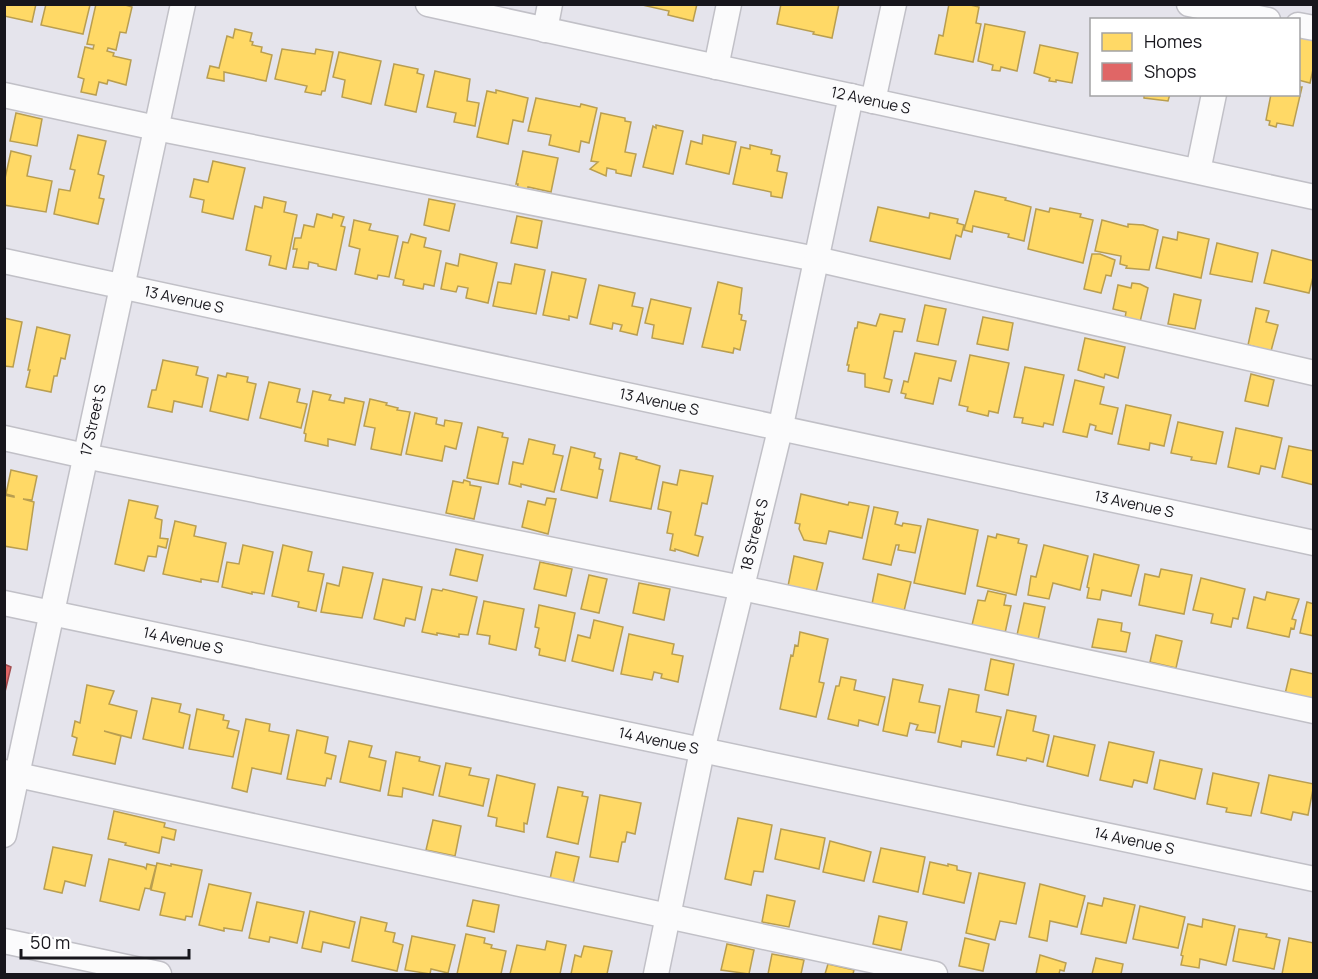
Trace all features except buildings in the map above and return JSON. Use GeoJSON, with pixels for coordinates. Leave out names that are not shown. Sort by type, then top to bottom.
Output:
{"type":"FeatureCollection","features":[{"type":"Feature","properties":{"kind":"street","name":"17 Street S"},"geometry":{"type":"LineString","coordinates":[[4,835],[11,773],[51,613],[183,4]]}},
{"type":"Feature","properties":{"kind":"street","name":"12 Avenue S"},"geometry":{"type":"LineString","coordinates":[[428,4],[1314,197]]}},
{"type":"Feature","properties":{"kind":"street"},"geometry":{"type":"LineString","coordinates":[[545,30],[550,4]]}},
{"type":"Feature","properties":{"kind":"street"},"geometry":{"type":"LineString","coordinates":[[716,67],[729,4]]}},
{"type":"Feature","properties":{"kind":"street","name":"18 Street S"},"geometry":{"type":"LineString","coordinates":[[656,975],[702,751],[780,430],[816,259],[862,99],[894,4]]}},
{"type":"Feature","properties":{"kind":"street"},"geometry":{"type":"LineString","coordinates":[[1190,4],[1259,18]]}},
{"type":"Feature","properties":{"kind":"street"},"geometry":{"type":"LineString","coordinates":[[4,95],[156,128],[816,259],[1314,373]]}},
{"type":"Feature","properties":{"kind":"street"},"geometry":{"type":"LineString","coordinates":[[1198,171],[1214,96]]}},
{"type":"Feature","properties":{"kind":"street","name":"13 Avenue S"},"geometry":{"type":"LineString","coordinates":[[4,261],[780,430],[1314,543]]}},
{"type":"Feature","properties":{"kind":"street"},"geometry":{"type":"LineString","coordinates":[[4,438],[742,588],[1314,711]]}},
{"type":"Feature","properties":{"kind":"street","name":"14 Avenue S"},"geometry":{"type":"LineString","coordinates":[[4,603],[1314,879]]}},
{"type":"Feature","properties":{"kind":"street"},"geometry":{"type":"LineString","coordinates":[[11,773],[935,975]]}},
{"type":"Feature","properties":{"kind":"street"},"geometry":{"type":"LineString","coordinates":[[4,941],[159,975]]}}]}
